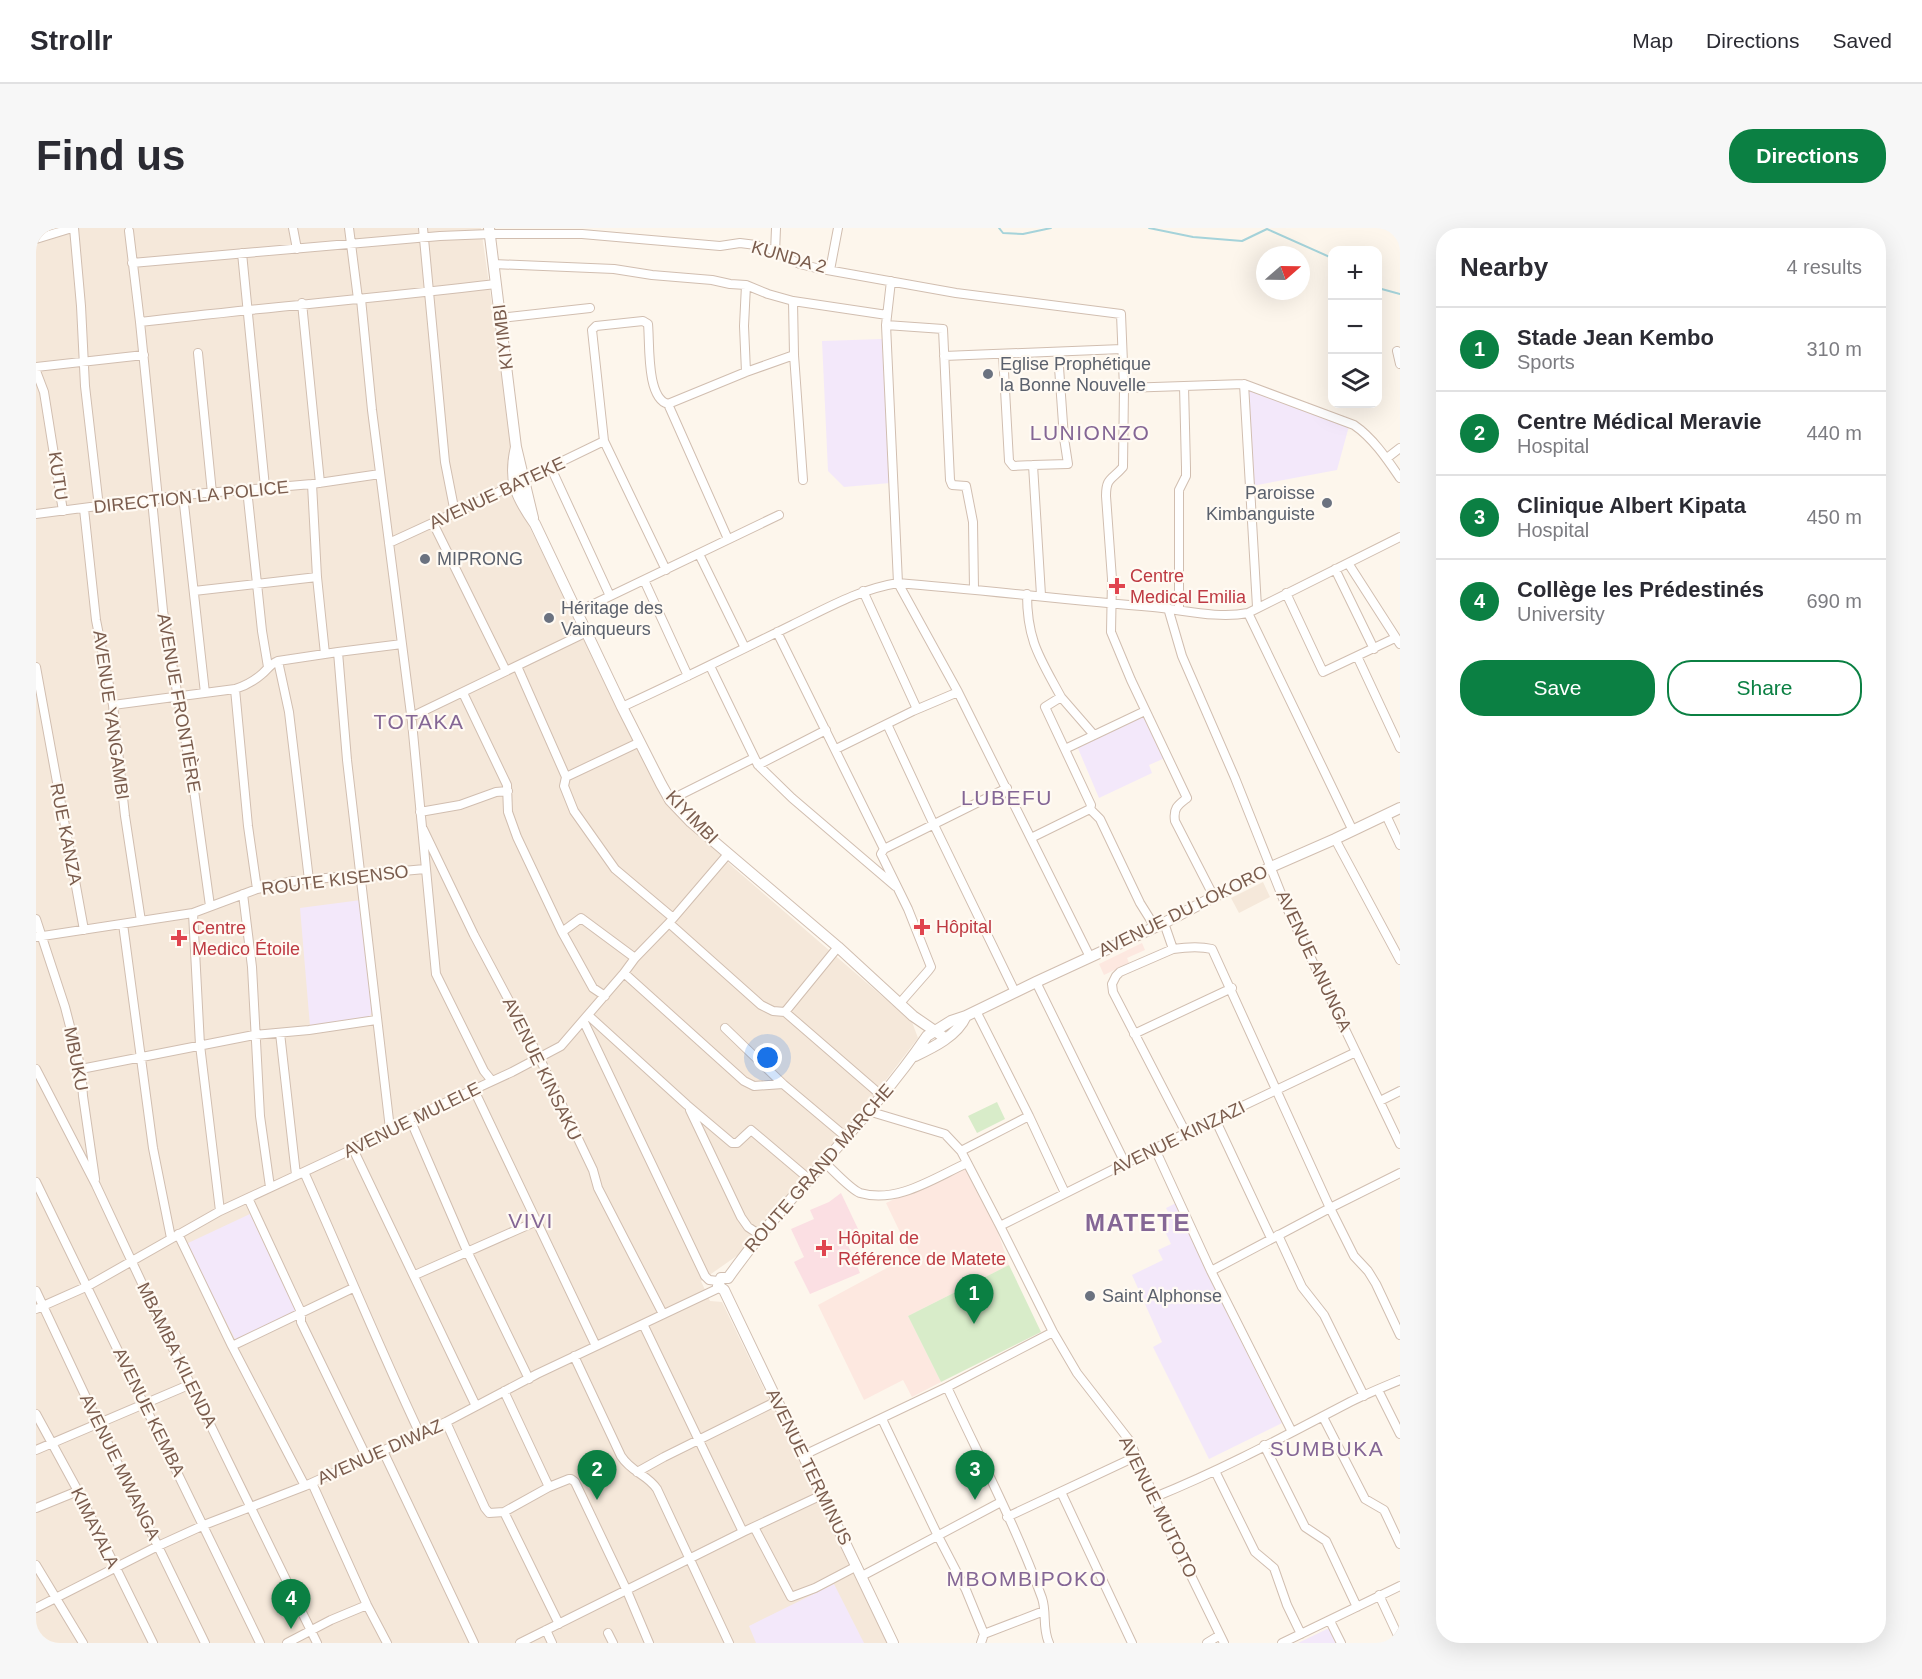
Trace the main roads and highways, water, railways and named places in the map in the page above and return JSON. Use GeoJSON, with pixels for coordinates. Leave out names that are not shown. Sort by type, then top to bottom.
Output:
{"type":"FeatureCollection","features":[{"type":"Feature","properties":{"kind":"waterway"},"geometry":{"type":"LineString","coordinates":[[999,228],[1003,233],[1023,234],[1051,228]]}},
{"type":"Feature","properties":{"kind":"waterway"},"geometry":{"type":"LineString","coordinates":[[1149,228],[1193,237],[1242,241],[1267,229],[1328,256]]}},
{"type":"Feature","properties":{"kind":"waterway"},"geometry":{"type":"LineString","coordinates":[[1382,289],[1400,294]]}},
{"type":"Feature","properties":{"kind":"place","name":"Eglise Prophétique la Bonne Nouvelle"},"geometry":{"type":"Point","coordinates":[988,374]}},
{"type":"Feature","properties":{"kind":"place","name":"Paroisse Kimbanguiste"},"geometry":{"type":"Point","coordinates":[1327,503]}},
{"type":"Feature","properties":{"kind":"place","name":"MIPRONG"},"geometry":{"type":"Point","coordinates":[425,559]}},
{"type":"Feature","properties":{"kind":"place","name":"Centre Medical Emilia"},"geometry":{"type":"Point","coordinates":[1117,586]}},
{"type":"Feature","properties":{"kind":"place","name":"Héritage des Vainqueurs"},"geometry":{"type":"Point","coordinates":[549,618]}},
{"type":"Feature","properties":{"kind":"place","name":"Hôpital"},"geometry":{"type":"Point","coordinates":[922,927]}},
{"type":"Feature","properties":{"kind":"place","name":"Centre Medico Étoile"},"geometry":{"type":"Point","coordinates":[179,938]}},
{"type":"Feature","properties":{"kind":"place","name":"Hôpital de Référence de Matete"},"geometry":{"type":"Point","coordinates":[824,1248]}},
{"type":"Feature","properties":{"kind":"place","name":"Saint Alphonse"},"geometry":{"type":"Point","coordinates":[1090,1296]}},
{"type":"Feature","properties":{"kind":"place","name":"Stade Jean Kembo"},"geometry":{"type":"Point","coordinates":[974,1324]}},
{"type":"Feature","properties":{"kind":"place","name":"Centre Médical Meravie"},"geometry":{"type":"Point","coordinates":[597,1500]}},
{"type":"Feature","properties":{"kind":"place","name":"Clinique Albert Kipata"},"geometry":{"type":"Point","coordinates":[975,1500]}},
{"type":"Feature","properties":{"kind":"place","name":"Collège les Prédestinés"},"geometry":{"type":"Point","coordinates":[291,1629]}},
{"type":"Feature","properties":{"kind":"district","name":"LUNIONZO"},"geometry":{"type":"Point","coordinates":[1090,432]}},
{"type":"Feature","properties":{"kind":"district","name":"TOTAKA"},"geometry":{"type":"Point","coordinates":[419,721]}},
{"type":"Feature","properties":{"kind":"district","name":"LUBEFU"},"geometry":{"type":"Point","coordinates":[1007,797]}},
{"type":"Feature","properties":{"kind":"district","name":"VIVI"},"geometry":{"type":"Point","coordinates":[531,1220]}},
{"type":"Feature","properties":{"kind":"district","name":"MATETE"},"geometry":{"type":"Point","coordinates":[1138,1222]}},
{"type":"Feature","properties":{"kind":"district","name":"SUMBUKA"},"geometry":{"type":"Point","coordinates":[1327,1448]}},
{"type":"Feature","properties":{"kind":"district","name":"MBOMBIPOKO"},"geometry":{"type":"Point","coordinates":[1027,1578]}}]}
